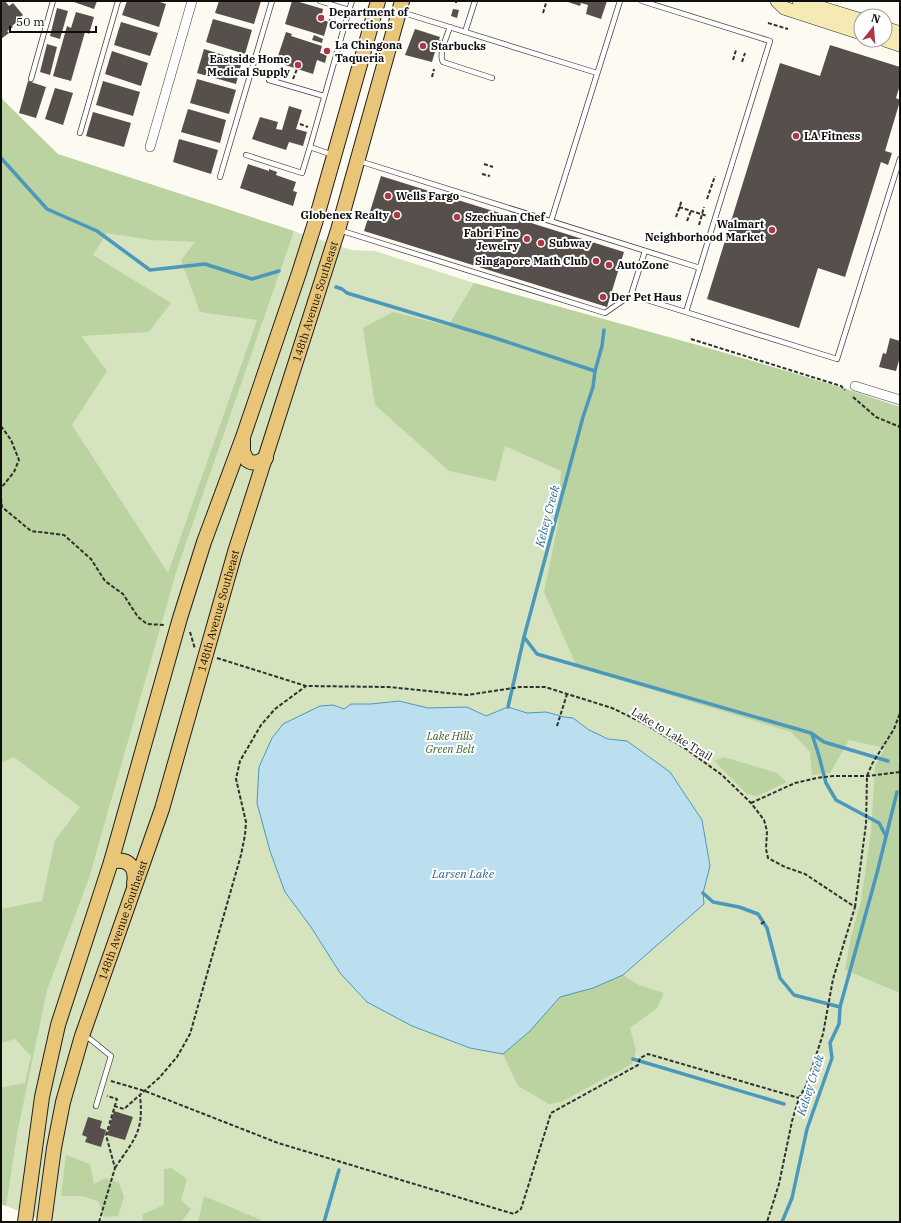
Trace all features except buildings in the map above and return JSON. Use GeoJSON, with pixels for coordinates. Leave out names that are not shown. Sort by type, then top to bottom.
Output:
{"type":"FeatureCollection","features":[{"type":"Feature","properties":{"kind":"main road"},"geometry":{"type":"LineString","coordinates":[[25,1222],[42,1097],[58,1025],[111,862],[204,542],[243,437],[299,274],[378,1]]}},
{"type":"Feature","properties":{"kind":"main road","name":"148th Avenue Southeast"},"geometry":{"type":"LineString","coordinates":[[44,1222],[54,1148],[68,1081],[82,1036],[162,809],[235,552],[338,230],[401,6]]}},
{"type":"Feature","properties":{"kind":"main road"},"geometry":{"type":"LineString","coordinates":[[243,437],[244,452],[247,460],[253,464],[266,458]]}},
{"type":"Feature","properties":{"kind":"main road"},"geometry":{"type":"LineString","coordinates":[[111,862],[118,860],[124,861],[131,865],[135,871],[136,876],[132,897]]}},
{"type":"Feature","properties":{"kind":"street"},"geometry":{"type":"LineString","coordinates":[[150,147],[192,1]]}},
{"type":"Feature","properties":{"kind":"street"},"geometry":{"type":"LineString","coordinates":[[777,1],[784,8],[853,30]]}},
{"type":"Feature","properties":{"kind":"street"},"geometry":{"type":"LineString","coordinates":[[799,1],[831,6],[853,16]]}},
{"type":"Feature","properties":{"kind":"street"},"geometry":{"type":"LineString","coordinates":[[853,391],[900,400]]}},
{"type":"Feature","properties":{"kind":"lane"},"geometry":{"type":"LineString","coordinates":[[31,79],[53,1]]}},
{"type":"Feature","properties":{"kind":"lane"},"geometry":{"type":"LineString","coordinates":[[80,133],[118,1]]}},
{"type":"Feature","properties":{"kind":"lane"},"geometry":{"type":"LineString","coordinates":[[220,177],[272,1]]}},
{"type":"Feature","properties":{"kind":"lane"},"geometry":{"type":"LineString","coordinates":[[320,1],[373,18]]}},
{"type":"Feature","properties":{"kind":"lane"},"geometry":{"type":"LineString","coordinates":[[246,155],[302,173],[352,1]]}},
{"type":"Feature","properties":{"kind":"lane"},"geometry":{"type":"LineString","coordinates":[[465,32],[475,1]]}},
{"type":"Feature","properties":{"kind":"lane"},"geometry":{"type":"LineString","coordinates":[[551,221],[620,1]]}},
{"type":"Feature","properties":{"kind":"lane"},"geometry":{"type":"LineString","coordinates":[[642,1],[770,41],[686,312]]}},
{"type":"Feature","properties":{"kind":"lane"},"geometry":{"type":"LineString","coordinates":[[401,6],[450,27],[597,73]]}},
{"type":"Feature","properties":{"kind":"lane"},"geometry":{"type":"LineString","coordinates":[[450,27],[441,55],[444,62],[492,78]]}},
{"type":"Feature","properties":{"kind":"lane"},"geometry":{"type":"LineString","coordinates":[[269,80],[324,96]]}},
{"type":"Feature","properties":{"kind":"lane"},"geometry":{"type":"LineString","coordinates":[[310,147],[334,155]]}},
{"type":"Feature","properties":{"kind":"lane"},"geometry":{"type":"LineString","coordinates":[[631,295],[838,359],[900,159]]}},
{"type":"Feature","properties":{"kind":"lane"},"geometry":{"type":"LineString","coordinates":[[358,161],[700,268]]}},
{"type":"Feature","properties":{"kind":"lane"},"geometry":{"type":"LineString","coordinates":[[338,230],[605,313],[631,295],[645,251]]}},
{"type":"Feature","properties":{"kind":"lane"},"geometry":{"type":"LineString","coordinates":[[82,1036],[90,1039],[111,1056],[96,1106]]}},
{"type":"Feature","properties":{"kind":"path"},"geometry":{"type":"LineString","coordinates":[[543,13],[546,3]]}},
{"type":"Feature","properties":{"kind":"path"},"geometry":{"type":"LineString","coordinates":[[329,20],[339,24]]}},
{"type":"Feature","properties":{"kind":"path"},"geometry":{"type":"LineString","coordinates":[[768,23],[788,29]]}},
{"type":"Feature","properties":{"kind":"path"},"geometry":{"type":"LineString","coordinates":[[733,60],[736,50]]}},
{"type":"Feature","properties":{"kind":"path"},"geometry":{"type":"LineString","coordinates":[[742,62],[745,53]]}},
{"type":"Feature","properties":{"kind":"path"},"geometry":{"type":"LineString","coordinates":[[293,80],[297,69]]}},
{"type":"Feature","properties":{"kind":"path"},"geometry":{"type":"LineString","coordinates":[[432,77],[434,69]]}},
{"type":"Feature","properties":{"kind":"path"},"geometry":{"type":"LineString","coordinates":[[300,124],[310,128]]}},
{"type":"Feature","properties":{"kind":"path"},"geometry":{"type":"LineString","coordinates":[[484,164],[493,167]]}},
{"type":"Feature","properties":{"kind":"path"},"geometry":{"type":"LineString","coordinates":[[482,174],[490,176]]}},
{"type":"Feature","properties":{"kind":"path"},"geometry":{"type":"LineString","coordinates":[[707,199],[715,176]]}},
{"type":"Feature","properties":{"kind":"path"},"geometry":{"type":"LineString","coordinates":[[676,218],[682,200]]}},
{"type":"Feature","properties":{"kind":"path"},"geometry":{"type":"LineString","coordinates":[[679,207],[707,216]]}},
{"type":"Feature","properties":{"kind":"path"},"geometry":{"type":"LineString","coordinates":[[699,225],[704,207]]}},
{"type":"Feature","properties":{"kind":"path"},"geometry":{"type":"LineString","coordinates":[[687,221],[691,211]]}},
{"type":"Feature","properties":{"kind":"path"},"geometry":{"type":"LineString","coordinates":[[622,263],[632,266]]}},
{"type":"Feature","properties":{"kind":"path"},"geometry":{"type":"LineString","coordinates":[[691,339],[841,386],[846,391]]}},
{"type":"Feature","properties":{"kind":"path"},"geometry":{"type":"LineString","coordinates":[[853,391],[876,417],[900,427]]}},
{"type":"Feature","properties":{"kind":"path"},"geometry":{"type":"LineString","coordinates":[[1,426],[11,440],[19,460],[14,472],[1,488]]}},
{"type":"Feature","properties":{"kind":"path"},"geometry":{"type":"LineString","coordinates":[[1,498],[2,507],[31,531],[64,535],[91,559],[106,580],[123,594],[138,617],[147,624],[165,625]]}},
{"type":"Feature","properties":{"kind":"path"},"geometry":{"type":"LineString","coordinates":[[188,630],[191,634],[196,652],[198,652]]}},
{"type":"Feature","properties":{"kind":"path"},"geometry":{"type":"LineString","coordinates":[[216,657],[306,686]]}},
{"type":"Feature","properties":{"kind":"path"},"geometry":{"type":"LineString","coordinates":[[114,1106],[124,1109],[159,1078],[177,1057],[190,1034],[239,862],[245,835],[246,822],[236,779],[240,761],[261,725],[275,709],[306,686]]}},
{"type":"Feature","properties":{"kind":"path","name":"Lake to Lake Trail"},"geometry":{"type":"LineString","coordinates":[[306,686],[389,687],[467,695],[520,687],[545,687],[612,708],[645,724],[686,749],[722,775],[751,803],[764,820],[768,858],[784,867],[805,874],[855,908]]}},
{"type":"Feature","properties":{"kind":"path"},"geometry":{"type":"LineString","coordinates":[[557,726],[567,694]]}},
{"type":"Feature","properties":{"kind":"path"},"geometry":{"type":"LineString","coordinates":[[767,1222],[780,1184],[792,1121],[799,1098],[806,1086],[814,1065],[823,1034],[833,979],[855,908],[866,824],[867,776],[880,750],[894,729],[900,713]]}},
{"type":"Feature","properties":{"kind":"path"},"geometry":{"type":"LineString","coordinates":[[751,803],[795,783],[817,778],[833,776],[867,776],[900,772]]}},
{"type":"Feature","properties":{"kind":"path"},"geometry":{"type":"LineString","coordinates":[[761,924],[764,921]]}},
{"type":"Feature","properties":{"kind":"path"},"geometry":{"type":"LineString","coordinates":[[104,1079],[145,1091],[278,1143],[514,1214],[521,1209],[551,1113],[638,1065],[640,1058],[648,1054],[799,1098]]}},
{"type":"Feature","properties":{"kind":"path"},"geometry":{"type":"LineString","coordinates":[[99,1094],[117,1099],[106,1135],[115,1168],[114,1176],[106,1197],[100,1221]]}},
{"type":"Feature","properties":{"kind":"path"},"geometry":{"type":"LineString","coordinates":[[115,1168],[139,1130],[142,1114],[140,1096]]}},
{"type":"Feature","properties":{"kind":"green space"},"geometry":{"type":"Polygon","coordinates":[[[1,94],[3,100],[58,154],[294,231],[177,569],[89,878],[47,990],[17,1134],[6,1206],[1,1204],[1,1087],[25,1083],[31,1056],[15,1039],[1,1043],[1,909],[42,901],[55,840],[80,807],[14,757],[1,763],[1,94]],[[107,233],[93,255],[171,303],[149,332],[81,336],[107,371],[72,425],[168,573],[257,320],[200,312],[181,260],[195,242],[151,240],[107,233]]]}},
{"type":"Feature","properties":{"kind":"green space","name":"Lake Hills Green Belt"},"geometry":{"type":"Polygon","coordinates":[[[1,136],[352,250],[375,251],[474,283],[848,389],[900,407],[900,755],[898,761],[900,762],[900,1222],[47,1222],[1,1204],[1,136]]]}},
{"type":"Feature","properties":{"kind":"green space"},"geometry":{"type":"Polygon","coordinates":[[[474,283],[794,373],[900,407],[900,755],[898,761],[900,762],[900,993],[845,970],[851,937],[861,901],[871,832],[875,766],[885,748],[849,740],[830,773],[812,775],[810,752],[791,732],[577,667],[544,592],[558,524],[561,471],[505,446],[496,481],[449,471],[375,405],[363,328],[393,312],[448,326],[474,283]]]}},
{"type":"Feature","properties":{"kind":"green space"},"geometry":{"type":"Polygon","coordinates":[[[724,757],[777,773],[787,782],[757,796],[747,794],[714,761],[724,757]]]}},
{"type":"Feature","properties":{"kind":"green space"},"geometry":{"type":"Polygon","coordinates":[[[623,975],[639,985],[664,993],[657,1008],[630,1028],[636,1051],[632,1064],[561,1102],[549,1104],[518,1086],[503,1054],[530,1031],[560,997],[593,988],[623,975]]]}},
{"type":"Feature","properties":{"kind":"green space"},"geometry":{"type":"Polygon","coordinates":[[[66,1155],[90,1164],[94,1184],[105,1178],[119,1183],[124,1197],[118,1216],[104,1217],[98,1201],[82,1196],[61,1196],[66,1155]]]}},
{"type":"Feature","properties":{"kind":"green space"},"geometry":{"type":"Polygon","coordinates":[[[171,1168],[187,1179],[181,1200],[191,1209],[181,1222],[142,1222],[143,1214],[164,1205],[164,1169],[171,1168]]]}},
{"type":"Feature","properties":{"kind":"green space"},"geometry":{"type":"Polygon","coordinates":[[[204,1196],[261,1220],[260,1222],[198,1222],[204,1196]]]}},
{"type":"Feature","properties":{"kind":"water","name":"Larsen Lake"},"geometry":{"type":"Polygon","coordinates":[[[399,701],[428,708],[467,707],[486,716],[508,707],[527,713],[546,712],[573,718],[589,730],[608,739],[627,741],[670,772],[702,820],[710,866],[703,893],[704,904],[623,975],[593,988],[560,997],[530,1031],[503,1054],[470,1048],[412,1026],[367,1002],[340,973],[311,927],[285,892],[270,851],[257,803],[259,767],[272,738],[283,724],[320,706],[333,705],[344,709],[351,704],[371,704],[399,701]]]}},
{"type":"Feature","properties":{"kind":"waterway"},"geometry":{"type":"LineString","coordinates":[[1,158],[47,209],[97,231],[150,270],[205,264],[252,279],[279,271]]}},
{"type":"Feature","properties":{"kind":"waterway"},"geometry":{"type":"LineString","coordinates":[[336,287],[347,293],[492,337],[595,371]]}},
{"type":"Feature","properties":{"kind":"waterway","name":"Kelsey Creek"},"geometry":{"type":"LineString","coordinates":[[508,707],[524,637],[583,417],[593,387],[604,330]]}},
{"type":"Feature","properties":{"kind":"waterway"},"geometry":{"type":"LineString","coordinates":[[524,637],[537,654],[811,733],[824,742],[888,761]]}},
{"type":"Feature","properties":{"kind":"waterway"},"geometry":{"type":"LineString","coordinates":[[812,734],[826,783],[836,800],[879,823],[886,836]]}},
{"type":"Feature","properties":{"kind":"waterway"},"geometry":{"type":"LineString","coordinates":[[840,1007],[877,873],[897,792]]}},
{"type":"Feature","properties":{"kind":"waterway","name":"Kelsey Creek"},"geometry":{"type":"LineString","coordinates":[[703,893],[713,902],[739,907],[758,914],[767,928],[780,978],[794,995],[840,1007],[839,1024],[830,1043],[832,1058],[807,1129],[792,1198],[782,1222]]}},
{"type":"Feature","properties":{"kind":"waterway"},"geometry":{"type":"LineString","coordinates":[[633,1059],[784,1104]]}},
{"type":"Feature","properties":{"kind":"waterway"},"geometry":{"type":"LineString","coordinates":[[324,1222],[339,1170]]}},
{"type":"Feature","properties":{"kind":"place","name":"Department of Corrections"},"geometry":{"type":"Point","coordinates":[321,18]}},
{"type":"Feature","properties":{"kind":"place","name":"Starbucks"},"geometry":{"type":"Point","coordinates":[423,46]}},
{"type":"Feature","properties":{"kind":"place","name":"La Chingona Taqueria"},"geometry":{"type":"Point","coordinates":[327,51]}},
{"type":"Feature","properties":{"kind":"place","name":"Eastside Home Medical Supply"},"geometry":{"type":"Point","coordinates":[298,65]}},
{"type":"Feature","properties":{"kind":"place","name":"LA Fitness"},"geometry":{"type":"Point","coordinates":[796,136]}},
{"type":"Feature","properties":{"kind":"place","name":"Wells Fargo"},"geometry":{"type":"Point","coordinates":[388,196]}},
{"type":"Feature","properties":{"kind":"place","name":"Globenex Realty"},"geometry":{"type":"Point","coordinates":[397,215]}},
{"type":"Feature","properties":{"kind":"place","name":"Szechuan Chef"},"geometry":{"type":"Point","coordinates":[457,217]}},
{"type":"Feature","properties":{"kind":"place","name":"Walmart Neighborhood Market"},"geometry":{"type":"Point","coordinates":[772,230]}},
{"type":"Feature","properties":{"kind":"place","name":"Fabri Fine Jewelry"},"geometry":{"type":"Point","coordinates":[527,239]}},
{"type":"Feature","properties":{"kind":"place","name":"Subway"},"geometry":{"type":"Point","coordinates":[541,243]}},
{"type":"Feature","properties":{"kind":"place","name":"Singapore Math Club"},"geometry":{"type":"Point","coordinates":[596,261]}},
{"type":"Feature","properties":{"kind":"place","name":"AutoZone"},"geometry":{"type":"Point","coordinates":[609,265]}},
{"type":"Feature","properties":{"kind":"place","name":"Der Pet Haus"},"geometry":{"type":"Point","coordinates":[603,297]}}]}
